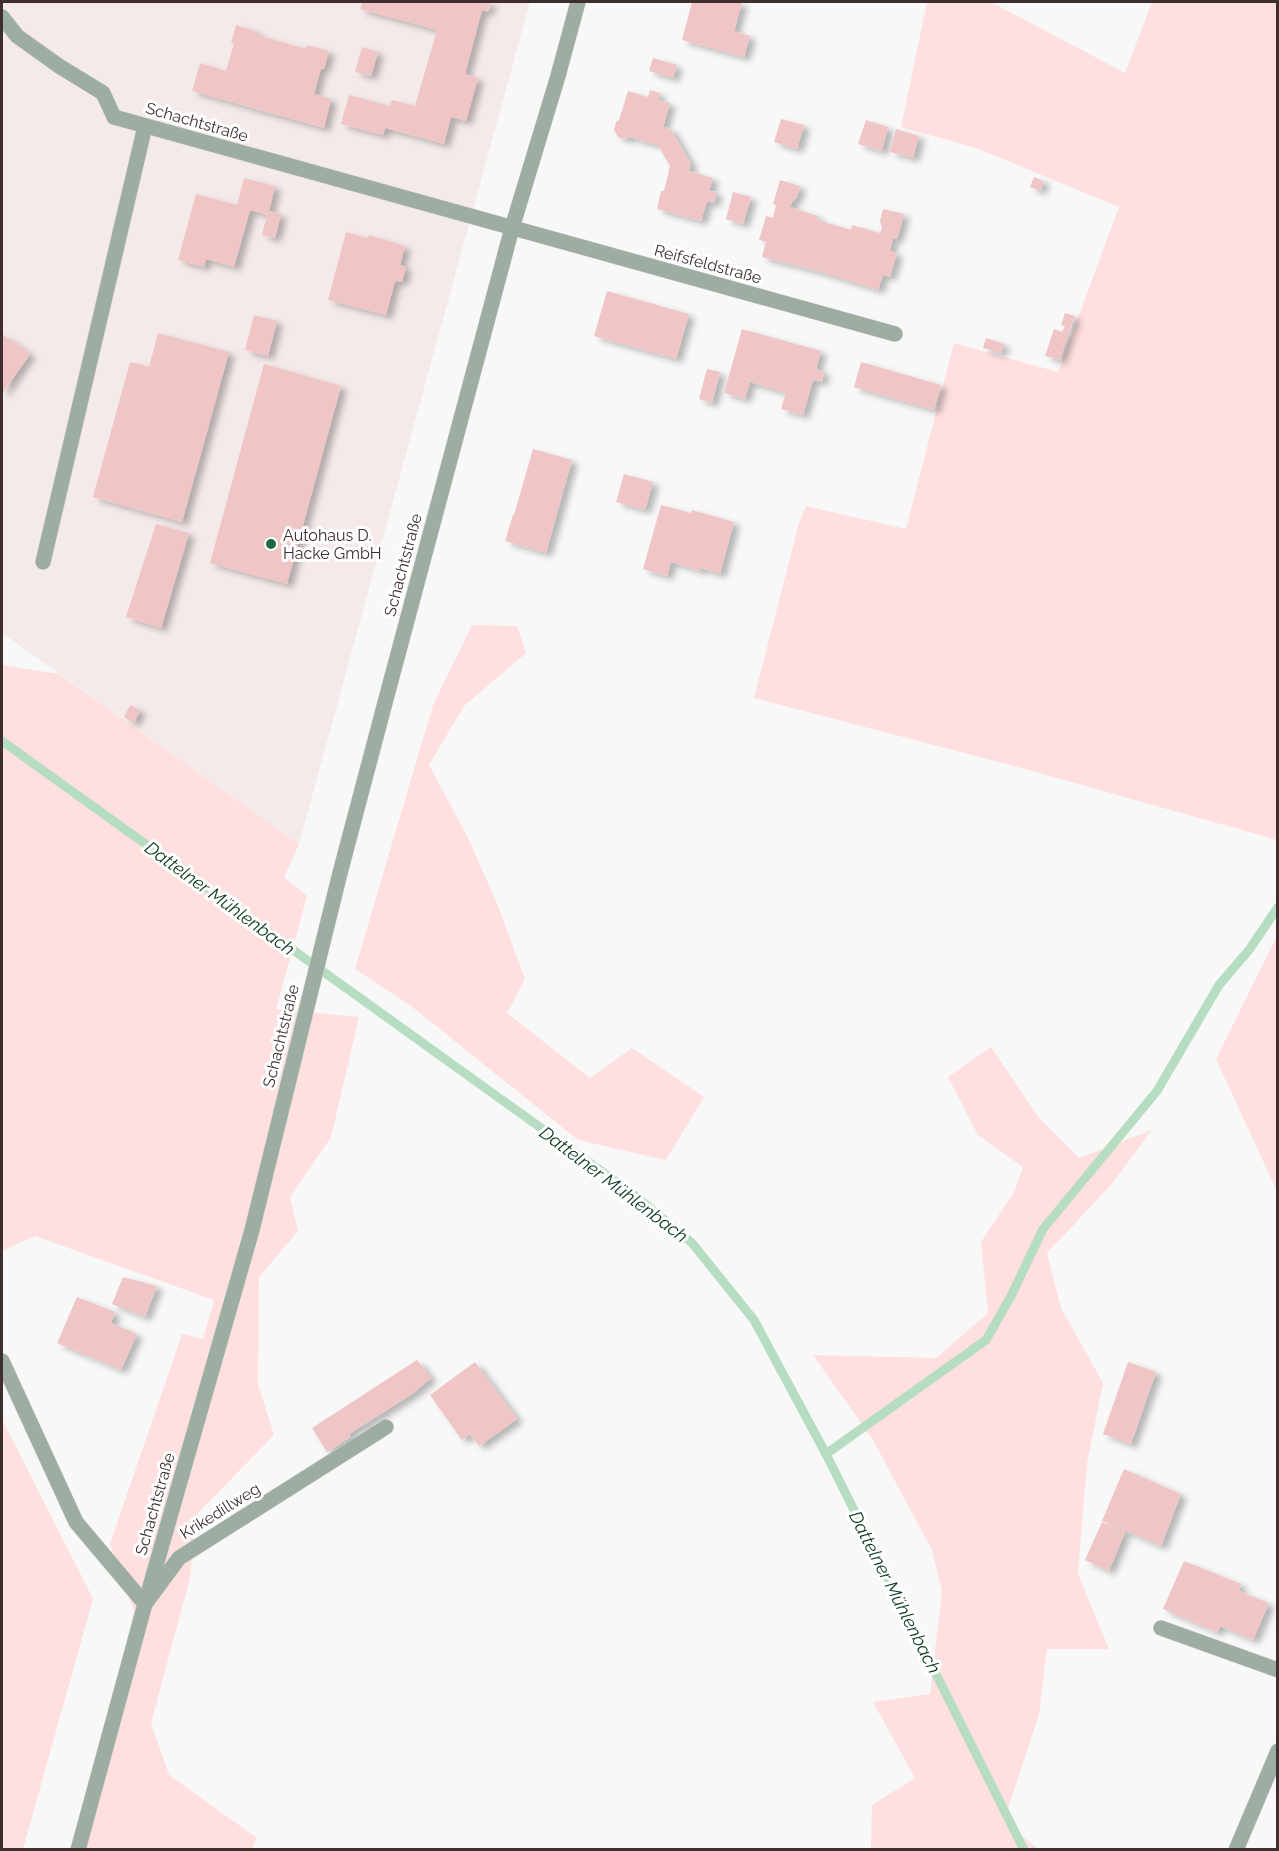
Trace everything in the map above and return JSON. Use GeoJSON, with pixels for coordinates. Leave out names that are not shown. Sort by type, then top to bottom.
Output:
{"type":"FeatureCollection","features":[{"type":"Feature","properties":{"kind":"street","name":"Schachtstraße"},"geometry":{"type":"LineString","coordinates":[[78,1850],[145,1604],[252,1230],[340,873],[512,228],[578,2]]}},
{"type":"Feature","properties":{"kind":"street","name":"Schachtstraße"},"geometry":{"type":"LineString","coordinates":[[2,17],[17,36],[59,66],[103,93],[114,117],[512,228]]}},
{"type":"Feature","properties":{"kind":"street"},"geometry":{"type":"LineString","coordinates":[[43,562],[145,126]]}},
{"type":"Feature","properties":{"kind":"street","name":"Reifsfeldstraße"},"geometry":{"type":"LineString","coordinates":[[512,228],[895,334]]}},
{"type":"Feature","properties":{"kind":"street"},"geometry":{"type":"LineString","coordinates":[[2,1361],[76,1522],[145,1604]]}},
{"type":"Feature","properties":{"kind":"street","name":"Krikedillweg"},"geometry":{"type":"LineString","coordinates":[[145,1604],[179,1558],[386,1427]]}},
{"type":"Feature","properties":{"kind":"street"},"geometry":{"type":"LineString","coordinates":[[1161,1629],[1278,1670]]}},
{"type":"Feature","properties":{"kind":"street"},"geometry":{"type":"LineString","coordinates":[[1236,1850],[1278,1751]]}},
{"type":"Feature","properties":{"kind":"shaded area"},"geometry":{"type":"Polygon","coordinates":[[[2,2],[530,2],[299,844],[2,633],[2,2]]]}},
{"type":"Feature","properties":{"kind":"shaded area"},"geometry":{"type":"Polygon","coordinates":[[[927,2],[991,2],[1125,73],[1152,2],[1277,2],[1277,840],[1014,766],[754,698],[799,523],[806,506],[906,529],[954,343],[1058,372],[1119,207],[976,148],[901,127],[927,2]]]}},
{"type":"Feature","properties":{"kind":"shaded area"},"geometry":{"type":"Polygon","coordinates":[[[472,625],[517,626],[526,653],[464,706],[429,765],[469,840],[498,906],[525,979],[507,1013],[590,1078],[632,1048],[704,1097],[666,1160],[578,1140],[411,1006],[355,969],[433,705],[472,625]]]}},
{"type":"Feature","properties":{"kind":"shaded area"},"geometry":{"type":"Polygon","coordinates":[[[2,665],[59,674],[299,844],[284,877],[307,896],[276,1009],[359,1017],[331,1137],[290,1197],[298,1231],[259,1277],[258,1384],[274,1435],[196,1515],[190,1578],[151,1723],[169,1775],[257,1838],[252,1849],[78,1850],[77,1847],[134,1611],[110,1544],[182,1334],[203,1339],[214,1300],[35,1236],[2,1251],[2,665]]]}},
{"type":"Feature","properties":{"kind":"shaded area"},"geometry":{"type":"Polygon","coordinates":[[[1278,936],[1277,1191],[1216,1059],[1278,936]]]}},
{"type":"Feature","properties":{"kind":"shaded area"},"geometry":{"type":"Polygon","coordinates":[[[991,1047],[1039,1118],[1079,1158],[1152,1130],[1111,1185],[1047,1253],[1061,1308],[1103,1383],[1087,1464],[1078,1574],[1109,1649],[1047,1649],[1039,1714],[1004,1821],[1038,1849],[871,1849],[872,1805],[915,1778],[873,1702],[930,1694],[942,1592],[932,1550],[873,1440],[813,1355],[936,1358],[988,1313],[981,1242],[1014,1192],[1023,1167],[978,1135],[948,1077],[991,1047]]]}},
{"type":"Feature","properties":{"kind":"shaded area"},"geometry":{"type":"Polygon","coordinates":[[[2,1419],[93,1599],[23,1849],[2,1849],[2,1419]]]}},
{"type":"Feature","properties":{"kind":"building"},"geometry":{"type":"Polygon","coordinates":[[[362,2],[491,2],[488,12],[482,10],[465,74],[478,78],[466,121],[451,117],[444,144],[385,128],[383,135],[341,124],[349,95],[390,106],[392,100],[415,106],[437,30],[360,9],[362,2]]]}},
{"type":"Feature","properties":{"kind":"building"},"geometry":{"type":"Polygon","coordinates":[[[692,2],[742,2],[734,31],[750,36],[744,57],[682,40],[692,2]]]}},
{"type":"Feature","properties":{"kind":"building"},"geometry":{"type":"Polygon","coordinates":[[[236,25],[257,32],[257,35],[306,49],[307,45],[329,51],[324,69],[321,68],[314,94],[331,99],[324,128],[192,91],[200,63],[226,71],[234,44],[231,43],[236,25]]]}},
{"type":"Feature","properties":{"kind":"building"},"geometry":{"type":"Polygon","coordinates":[[[362,47],[378,52],[371,76],[355,72],[362,47]]]}},
{"type":"Feature","properties":{"kind":"building"},"geometry":{"type":"Polygon","coordinates":[[[653,58],[677,65],[673,78],[649,71],[653,58]]]}},
{"type":"Feature","properties":{"kind":"building"},"geometry":{"type":"Polygon","coordinates":[[[650,90],[660,93],[658,100],[670,103],[663,127],[671,129],[691,164],[689,171],[713,178],[709,191],[717,192],[714,203],[707,201],[701,221],[657,209],[670,166],[658,145],[629,137],[626,139],[618,137],[614,130],[628,91],[648,97],[650,90]]]}},
{"type":"Feature","properties":{"kind":"building"},"geometry":{"type":"Polygon","coordinates":[[[781,119],[804,125],[797,149],[774,142],[781,119]]]}},
{"type":"Feature","properties":{"kind":"building"},"geometry":{"type":"Polygon","coordinates":[[[866,120],[888,127],[882,151],[858,144],[866,120]]]}},
{"type":"Feature","properties":{"kind":"building"},"geometry":{"type":"Polygon","coordinates":[[[896,129],[919,136],[913,158],[890,152],[896,129]]]}},
{"type":"Feature","properties":{"kind":"building"},"geometry":{"type":"Polygon","coordinates":[[[1034,177],[1044,181],[1040,191],[1030,187],[1034,177]]]}},
{"type":"Feature","properties":{"kind":"building"},"geometry":{"type":"Polygon","coordinates":[[[244,178],[275,186],[269,211],[281,214],[275,238],[262,235],[267,215],[250,210],[234,267],[206,259],[204,267],[178,260],[196,194],[237,205],[244,178]]]}},
{"type":"Feature","properties":{"kind":"building"},"geometry":{"type":"Polygon","coordinates":[[[780,180],[800,186],[797,197],[790,207],[818,216],[817,220],[851,230],[852,225],[880,233],[883,209],[904,214],[897,239],[893,238],[890,251],[897,253],[890,277],[883,275],[878,290],[762,257],[766,242],[759,240],[766,216],[773,218],[776,205],[773,204],[780,180]]]}},
{"type":"Feature","properties":{"kind":"building"},"geometry":{"type":"Polygon","coordinates":[[[733,192],[751,197],[743,224],[726,219],[733,192]]]}},
{"type":"Feature","properties":{"kind":"building"},"geometry":{"type":"Polygon","coordinates":[[[346,232],[368,238],[369,235],[405,246],[400,265],[406,267],[402,282],[395,281],[386,315],[328,300],[346,232]]]}},
{"type":"Feature","properties":{"kind":"building"},"geometry":{"type":"Polygon","coordinates":[[[607,291],[689,314],[676,359],[594,336],[607,291]]]}},
{"type":"Feature","properties":{"kind":"building"},"geometry":{"type":"Polygon","coordinates":[[[1065,313],[1075,316],[1060,360],[1045,356],[1054,329],[1062,332],[1065,326],[1061,325],[1065,313]]]}},
{"type":"Feature","properties":{"kind":"building"},"geometry":{"type":"Polygon","coordinates":[[[254,315],[277,321],[268,356],[245,350],[254,315]]]}},
{"type":"Feature","properties":{"kind":"building"},"geometry":{"type":"Polygon","coordinates":[[[742,329],[821,351],[816,369],[824,372],[822,382],[813,380],[803,415],[781,409],[786,393],[750,382],[745,399],[724,393],[742,329]]]}},
{"type":"Feature","properties":{"kind":"building"},"geometry":{"type":"Polygon","coordinates":[[[158,333],[229,352],[182,522],[93,497],[130,362],[149,367],[158,333]]]}},
{"type":"Feature","properties":{"kind":"building"},"geometry":{"type":"Polygon","coordinates":[[[2,334],[30,354],[2,394],[2,334]]]}},
{"type":"Feature","properties":{"kind":"building"},"geometry":{"type":"Polygon","coordinates":[[[986,338],[1004,344],[1001,353],[983,348],[986,338]]]}},
{"type":"Feature","properties":{"kind":"building"},"geometry":{"type":"Polygon","coordinates":[[[861,362],[941,385],[934,410],[854,387],[861,362]]]}},
{"type":"Feature","properties":{"kind":"building"},"geometry":{"type":"Polygon","coordinates":[[[264,364],[341,386],[287,584],[210,563],[264,364]]]}},
{"type":"Feature","properties":{"kind":"building"},"geometry":{"type":"Polygon","coordinates":[[[707,369],[720,372],[712,403],[699,399],[707,369]]]}},
{"type":"Feature","properties":{"kind":"building"},"geometry":{"type":"Polygon","coordinates":[[[533,449],[572,460],[546,553],[505,541],[533,449]]]}},
{"type":"Feature","properties":{"kind":"building"},"geometry":{"type":"Polygon","coordinates":[[[624,474],[653,482],[645,510],[616,502],[624,474]]]}},
{"type":"Feature","properties":{"kind":"building"},"geometry":{"type":"Polygon","coordinates":[[[661,505],[691,513],[692,510],[734,522],[720,574],[671,562],[667,576],[643,569],[661,505]]]}},
{"type":"Feature","properties":{"kind":"building"},"geometry":{"type":"Polygon","coordinates":[[[156,524],[189,533],[161,628],[126,617],[156,524]]]}},
{"type":"Feature","properties":{"kind":"building"},"geometry":{"type":"Polygon","coordinates":[[[130,705],[140,710],[134,723],[124,717],[130,705]]]}},
{"type":"Feature","properties":{"kind":"building"},"geometry":{"type":"Polygon","coordinates":[[[123,1277],[157,1286],[145,1317],[112,1304],[123,1277]]]}},
{"type":"Feature","properties":{"kind":"building"},"geometry":{"type":"Polygon","coordinates":[[[77,1297],[115,1312],[111,1323],[137,1334],[121,1370],[57,1343],[77,1297]]]}},
{"type":"Feature","properties":{"kind":"building"},"geometry":{"type":"Polygon","coordinates":[[[417,1360],[431,1378],[412,1394],[349,1434],[351,1437],[327,1452],[312,1428],[417,1360]]]}},
{"type":"Feature","properties":{"kind":"building"},"geometry":{"type":"Polygon","coordinates":[[[475,1362],[517,1419],[479,1446],[470,1434],[462,1440],[430,1395],[475,1362]]]}},
{"type":"Feature","properties":{"kind":"building"},"geometry":{"type":"Polygon","coordinates":[[[1128,1362],[1156,1372],[1131,1444],[1103,1434],[1128,1362]]]}},
{"type":"Feature","properties":{"kind":"building"},"geometry":{"type":"Polygon","coordinates":[[[1124,1469],[1181,1494],[1161,1546],[1102,1521],[1124,1469]]]}},
{"type":"Feature","properties":{"kind":"building"},"geometry":{"type":"Polygon","coordinates":[[[1102,1522],[1125,1532],[1109,1571],[1085,1560],[1102,1522]]]}},
{"type":"Feature","properties":{"kind":"building"},"geometry":{"type":"Polygon","coordinates":[[[1184,1561],[1241,1584],[1239,1591],[1269,1603],[1253,1640],[1220,1626],[1217,1632],[1163,1609],[1184,1561]]]}},
{"type":"Feature","properties":{"kind":"waterway","name":"Dattelner Mühlenbach"},"geometry":{"type":"LineString","coordinates":[[2,741],[633,1194],[692,1243],[754,1320],[826,1454],[1024,1850]]}},
{"type":"Feature","properties":{"kind":"waterway"},"geometry":{"type":"LineString","coordinates":[[826,1454],[986,1340],[1011,1296],[1043,1229],[1157,1091],[1219,985],[1249,950],[1278,907]]}},
{"type":"Feature","properties":{"kind":"place","name":"Autohaus D. Hacke GmbH"},"geometry":{"type":"Point","coordinates":[271,544]}}]}
